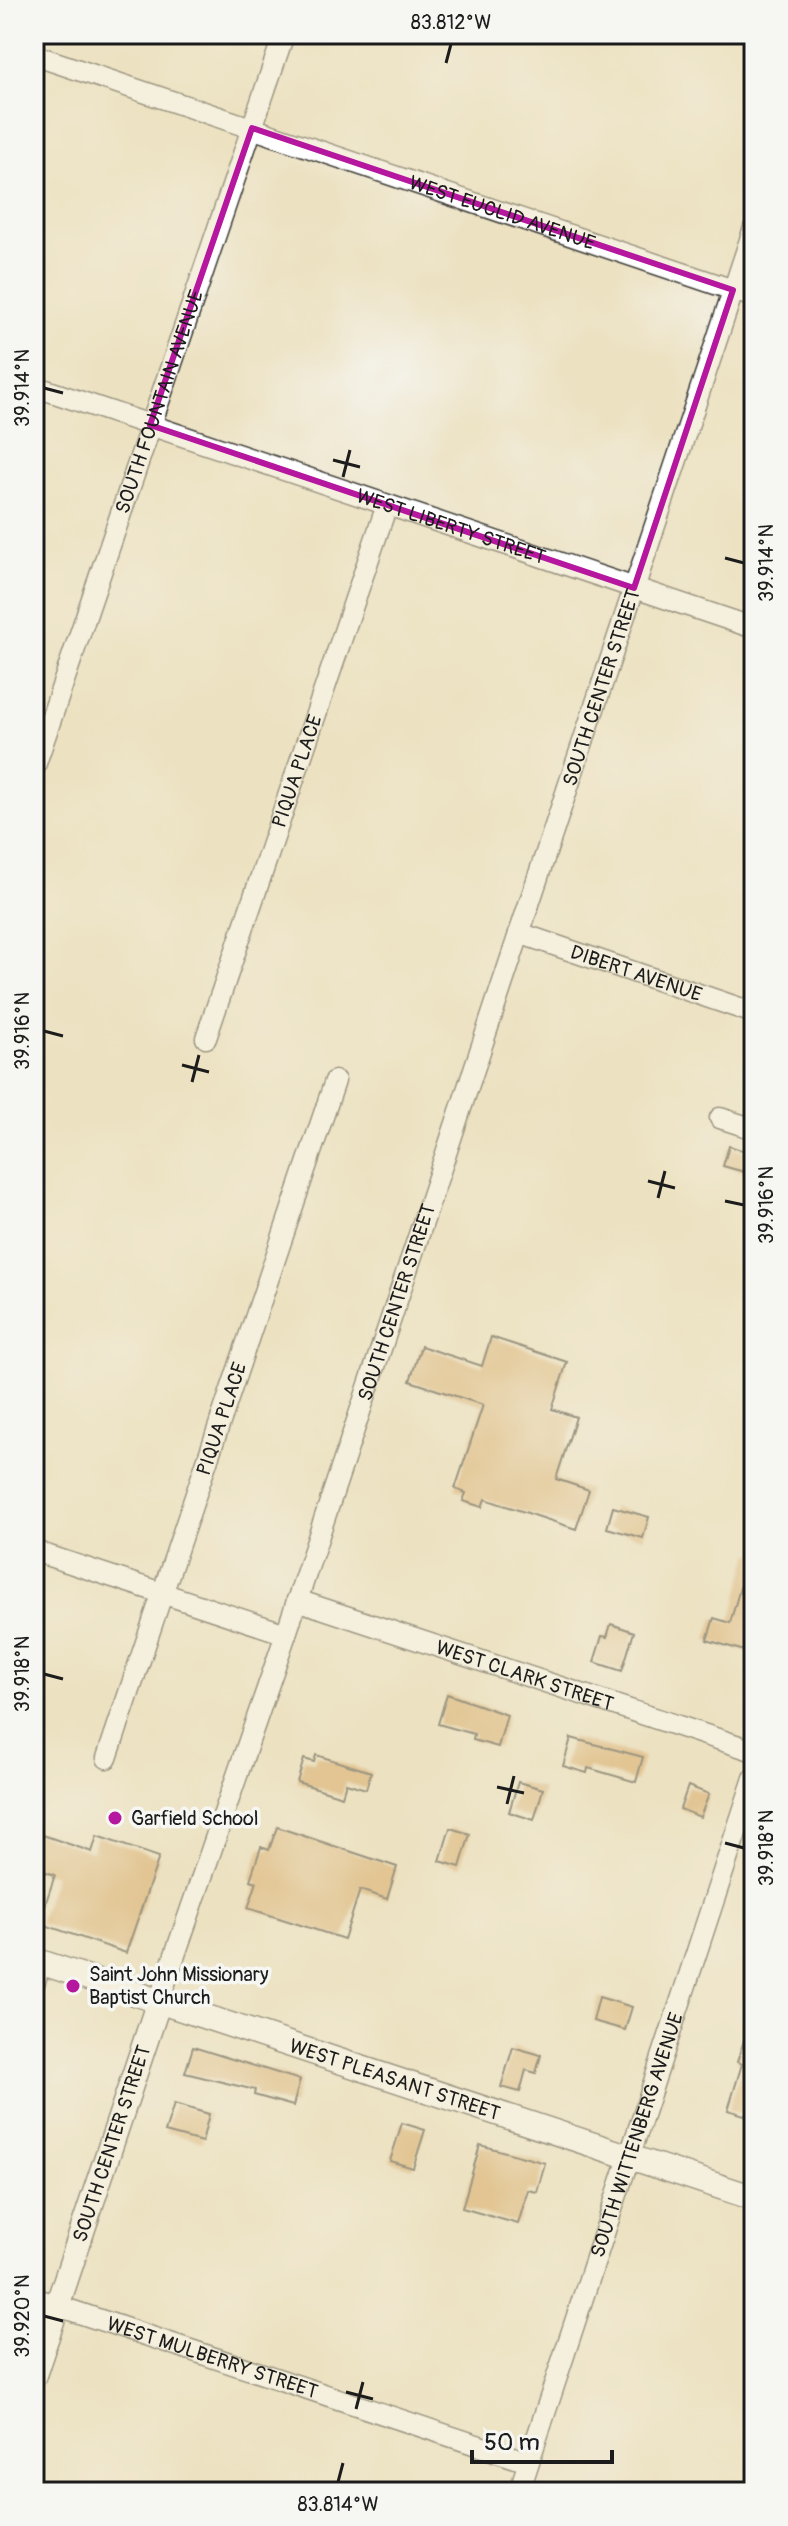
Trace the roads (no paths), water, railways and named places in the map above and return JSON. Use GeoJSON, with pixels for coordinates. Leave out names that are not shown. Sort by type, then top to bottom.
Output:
{"type":"FeatureCollection","features":[{"type":"Feature","properties":{"kind":"street","name":"SOUTH FOUNTAIN AVENUE"},"geometry":{"type":"LineString","coordinates":[[34,769],[284,34]]}},
{"type":"Feature","properties":{"kind":"street","name":"WEST EUCLID AVENUE"},"geometry":{"type":"LineString","coordinates":[[34,55],[754,297]]}},
{"type":"Feature","properties":{"kind":"street","name":"SOUTH CENTER STREET"},"geometry":{"type":"LineString","coordinates":[[34,2375],[46,2302],[159,2001],[286,1634],[754,228]]}},
{"type":"Feature","properties":{"kind":"street","name":"WEST LIBERTY STREET"},"geometry":{"type":"LineString","coordinates":[[34,386],[754,628]]}},
{"type":"Feature","properties":{"kind":"street","name":"PIQUA PLACE"},"geometry":{"type":"LineString","coordinates":[[206,1038],[387,505]]}},
{"type":"Feature","properties":{"kind":"street","name":"DIBERT AVENUE"},"geometry":{"type":"LineString","coordinates":[[519,933],[754,1013]]}},
{"type":"Feature","properties":{"kind":"street","name":"PIQUA PLACE"},"geometry":{"type":"LineString","coordinates":[[107,1758],[335,1081]]}},
{"type":"Feature","properties":{"kind":"street"},"geometry":{"type":"LineString","coordinates":[[720,1118],[754,1129]]}},
{"type":"Feature","properties":{"kind":"street"},"geometry":{"type":"LineString","coordinates":[[34,1551],[286,1634]]}},
{"type":"Feature","properties":{"kind":"street","name":"WEST CLARK STREET"},"geometry":{"type":"LineString","coordinates":[[297,1600],[754,1751]]}},
{"type":"Feature","properties":{"kind":"street","name":"SOUTH WITTENBERG AVENUE"},"geometry":{"type":"LineString","coordinates":[[519,2492],[626,2156],[753,1784]]}},
{"type":"Feature","properties":{"kind":"street","name":"WEST PLEASANT STREET"},"geometry":{"type":"LineString","coordinates":[[36,1969],[159,2001],[754,2198]]}},
{"type":"Feature","properties":{"kind":"street","name":"WEST MULBERRY STREET"},"geometry":{"type":"LineString","coordinates":[[46,2302],[528,2462]]}},
{"type":"Feature","properties":{"kind":"place","name":"Garfield School"},"geometry":{"type":"Point","coordinates":[115,1818]}},
{"type":"Feature","properties":{"kind":"place","name":"Saint John Missionary Baptist Church"},"geometry":{"type":"Point","coordinates":[73,1986]}}]}
